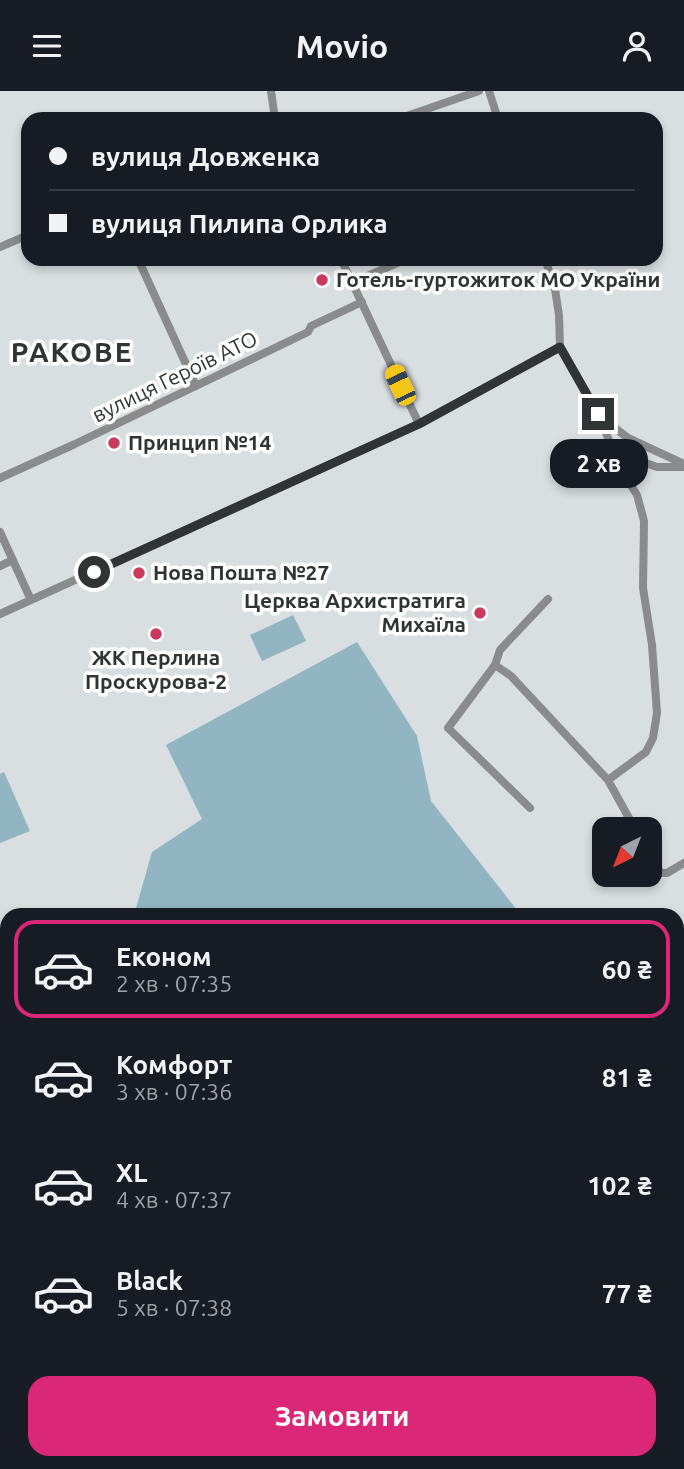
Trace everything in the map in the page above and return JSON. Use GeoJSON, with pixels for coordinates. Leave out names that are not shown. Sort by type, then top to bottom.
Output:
{"type":"FeatureCollection","features":[{"type":"Feature","properties":{"kind":"street"},"geometry":{"type":"LineString","coordinates":[[271,91],[274,112]]}},
{"type":"Feature","properties":{"kind":"street"},"geometry":{"type":"LineString","coordinates":[[418,112],[479,91]]}},
{"type":"Feature","properties":{"kind":"street"},"geometry":{"type":"LineString","coordinates":[[489,91],[496,112]]}},
{"type":"Feature","properties":{"kind":"street"},"geometry":{"type":"LineString","coordinates":[[0,247],[21,238]]}},
{"type":"Feature","properties":{"kind":"street"},"geometry":{"type":"LineString","coordinates":[[141,266],[196,386]]}},
{"type":"Feature","properties":{"kind":"street"},"geometry":{"type":"LineString","coordinates":[[344,266],[419,424]]}},
{"type":"Feature","properties":{"kind":"street"},"geometry":{"type":"LineString","coordinates":[[352,283],[390,266]]}},
{"type":"Feature","properties":{"kind":"street"},"geometry":{"type":"LineString","coordinates":[[547,266],[557,302],[560,347],[598,414],[622,471],[637,495],[644,521],[642,577],[652,645],[657,713],[653,737],[646,752],[608,780]]}},
{"type":"Feature","properties":{"kind":"street","name":"вулиця Героїв АТО"},"geometry":{"type":"LineString","coordinates":[[0,478],[308,332],[311,326],[362,302]]}},
{"type":"Feature","properties":{"kind":"street"},"geometry":{"type":"LineString","coordinates":[[0,614],[419,424],[560,347]]}},
{"type":"Feature","properties":{"kind":"street"},"geometry":{"type":"LineString","coordinates":[[598,414],[628,438],[684,466]]}},
{"type":"Feature","properties":{"kind":"street"},"geometry":{"type":"LineString","coordinates":[[615,452],[657,467],[684,466]]}},
{"type":"Feature","properties":{"kind":"street"},"geometry":{"type":"LineString","coordinates":[[0,532],[31,600]]}},
{"type":"Feature","properties":{"kind":"street"},"geometry":{"type":"LineString","coordinates":[[0,566],[13,560]]}},
{"type":"Feature","properties":{"kind":"street"},"geometry":{"type":"LineString","coordinates":[[530,808],[448,728],[495,664],[500,650],[548,599]]}},
{"type":"Feature","properties":{"kind":"street"},"geometry":{"type":"LineString","coordinates":[[495,664],[510,676],[608,780],[628,817]]}},
{"type":"Feature","properties":{"kind":"street"},"geometry":{"type":"LineString","coordinates":[[662,873],[684,863]]}},
{"type":"Feature","properties":{"kind":"shaded area"},"geometry":{"type":"Polygon","coordinates":[[[293,615],[306,641],[262,661],[250,635],[293,615]]]}},
{"type":"Feature","properties":{"kind":"shaded area"},"geometry":{"type":"Polygon","coordinates":[[[357,642],[417,736],[431,801],[515,908],[136,908],[152,852],[202,819],[166,745],[357,642]]]}},
{"type":"Feature","properties":{"kind":"shaded area"},"geometry":{"type":"Polygon","coordinates":[[[4,772],[30,831],[0,843],[0,774],[4,772]]]}},
{"type":"Feature","properties":{"kind":"place","name":"Готель-гуртожиток МО України"},"geometry":{"type":"Point","coordinates":[322,280]}},
{"type":"Feature","properties":{"kind":"place","name":"Принцип №14"},"geometry":{"type":"Point","coordinates":[114,443]}},
{"type":"Feature","properties":{"kind":"place","name":"Нова Пошта №27"},"geometry":{"type":"Point","coordinates":[139,573]}},
{"type":"Feature","properties":{"kind":"place","name":"Церква Архистратига Михаїла"},"geometry":{"type":"Point","coordinates":[480,613]}},
{"type":"Feature","properties":{"kind":"place","name":"ЖК Перлина Проскурова-2"},"geometry":{"type":"Point","coordinates":[156,634]}},
{"type":"Feature","properties":{"kind":"district","name":"РАКОВЕ"},"geometry":{"type":"Point","coordinates":[72,352]}},
{"type":"Feature","properties":{"kind":"route"},"geometry":{"type":"LineString","coordinates":[[94,572],[419,424],[560,347],[598,414]]}}]}
